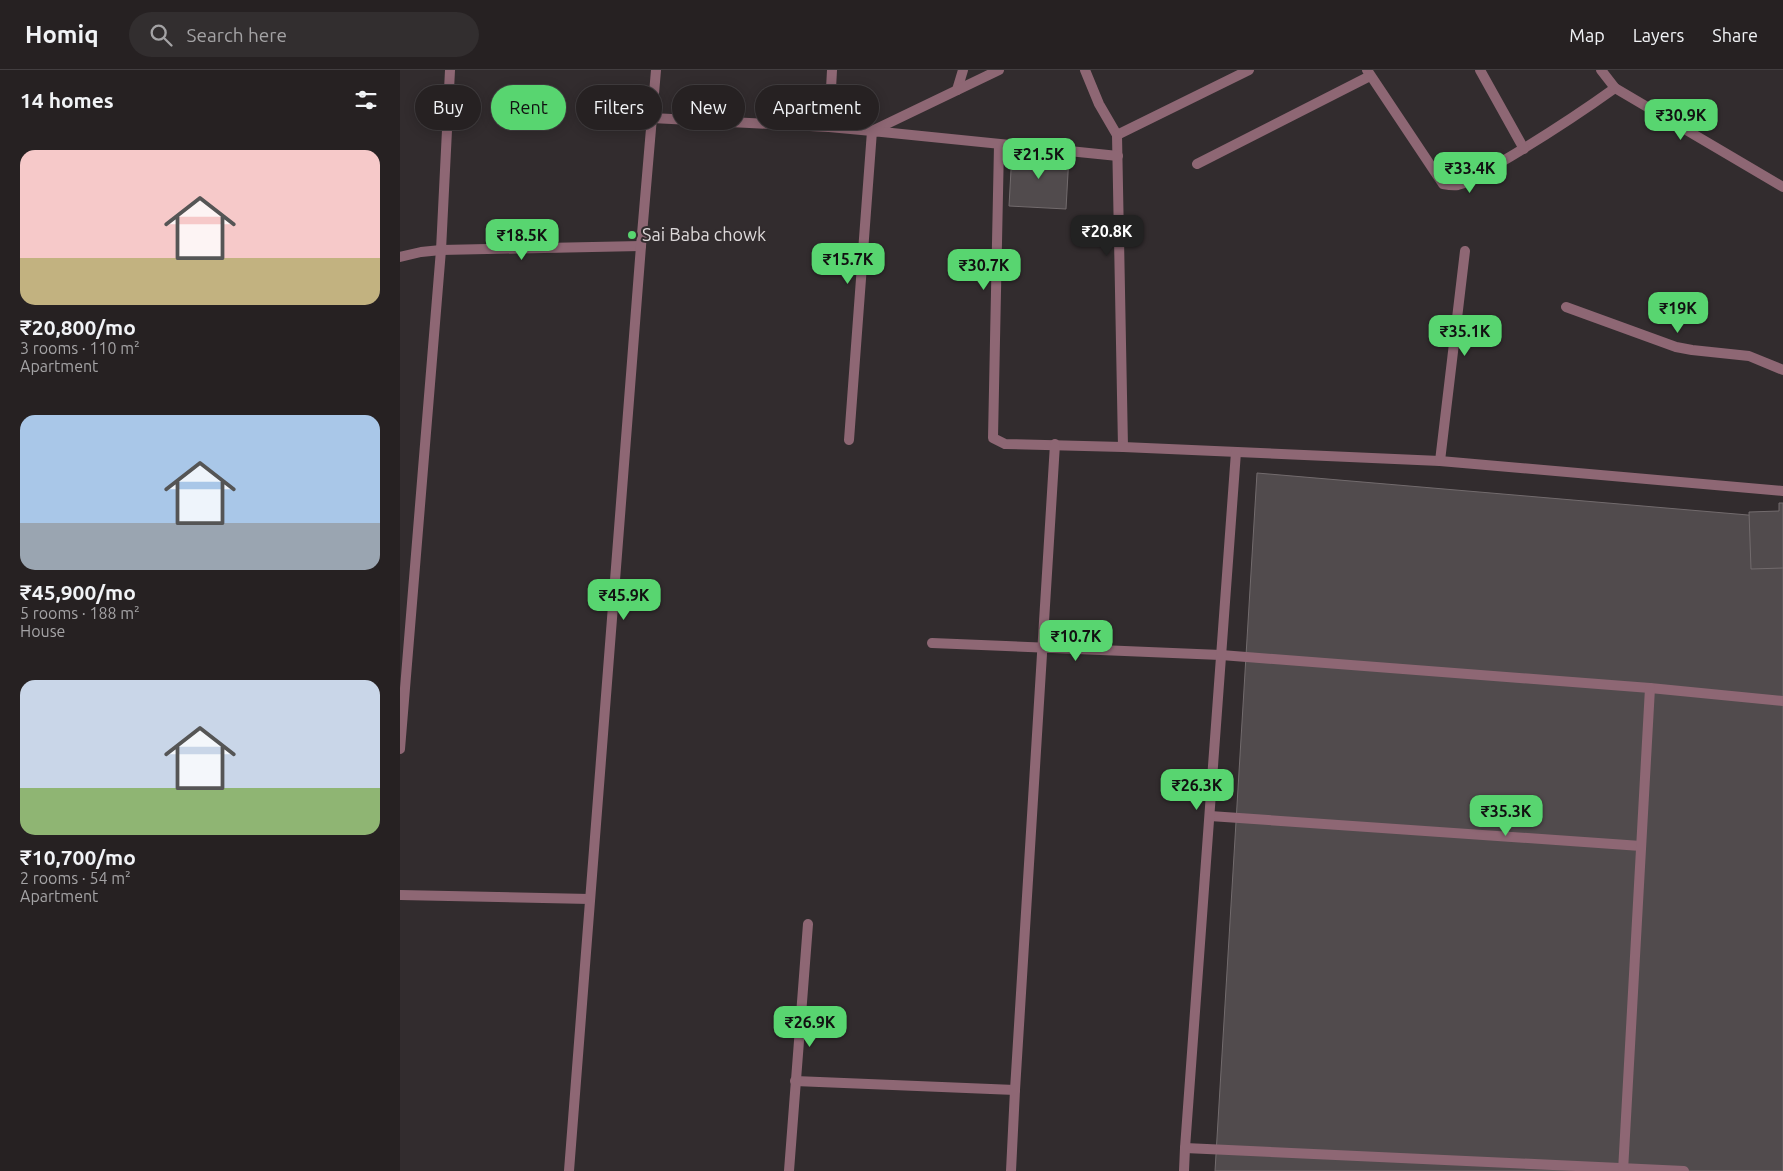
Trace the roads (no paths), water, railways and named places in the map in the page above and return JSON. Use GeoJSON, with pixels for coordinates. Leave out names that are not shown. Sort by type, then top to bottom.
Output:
{"type":"FeatureCollection","features":[{"type":"Feature","properties":{"kind":"street"},"geometry":{"type":"LineString","coordinates":[[400,749],[441,250],[450,70]]}},
{"type":"Feature","properties":{"kind":"street"},"geometry":{"type":"LineString","coordinates":[[655,85],[656,70]]}},
{"type":"Feature","properties":{"kind":"street"},"geometry":{"type":"LineString","coordinates":[[831,85],[832,70]]}},
{"type":"Feature","properties":{"kind":"street"},"geometry":{"type":"LineString","coordinates":[[957,90],[963,70]]}},
{"type":"Feature","properties":{"kind":"street"},"geometry":{"type":"LineString","coordinates":[[872,131],[999,70]]}},
{"type":"Feature","properties":{"kind":"street"},"geometry":{"type":"LineString","coordinates":[[1085,70],[1099,104],[1117,135],[1123,447]]}},
{"type":"Feature","properties":{"kind":"street"},"geometry":{"type":"LineString","coordinates":[[1117,135],[1249,70]]}},
{"type":"Feature","properties":{"kind":"street"},"geometry":{"type":"LineString","coordinates":[[1480,70],[1524,149]]}},
{"type":"Feature","properties":{"kind":"street"},"geometry":{"type":"LineString","coordinates":[[1601,70],[1615,88],[1783,187]]}},
{"type":"Feature","properties":{"kind":"street"},"geometry":{"type":"LineString","coordinates":[[1197,164],[1369,73],[1443,184],[1459,185],[1524,149],[1615,88]]}},
{"type":"Feature","properties":{"kind":"street"},"geometry":{"type":"LineString","coordinates":[[662,119],[755,123]]}},
{"type":"Feature","properties":{"kind":"street"},"geometry":{"type":"LineString","coordinates":[[569,1171],[640,246],[651,130]]}},
{"type":"Feature","properties":{"kind":"street"},"geometry":{"type":"LineString","coordinates":[[861,130],[1118,156]]}},
{"type":"Feature","properties":{"kind":"street"},"geometry":{"type":"LineString","coordinates":[[849,440],[872,131]]}},
{"type":"Feature","properties":{"kind":"street"},"geometry":{"type":"LineString","coordinates":[[999,145],[993,438],[1005,444],[1055,444],[1440,461],[1783,491]]}},
{"type":"Feature","properties":{"kind":"street"},"geometry":{"type":"LineString","coordinates":[[400,257],[441,250],[640,246]]}},
{"type":"Feature","properties":{"kind":"street"},"geometry":{"type":"LineString","coordinates":[[1440,461],[1465,251]]}},
{"type":"Feature","properties":{"kind":"street"},"geometry":{"type":"LineString","coordinates":[[1566,307],[1676,347],[1749,356],[1783,370]]}},
{"type":"Feature","properties":{"kind":"street"},"geometry":{"type":"LineString","coordinates":[[1012,1171],[1015,1090],[1055,444]]}},
{"type":"Feature","properties":{"kind":"street"},"geometry":{"type":"LineString","coordinates":[[1184,1171],[1236,452]]}},
{"type":"Feature","properties":{"kind":"street"},"geometry":{"type":"LineString","coordinates":[[932,643],[1222,655],[1650,688],[1783,701]]}},
{"type":"Feature","properties":{"kind":"street"},"geometry":{"type":"LineString","coordinates":[[1623,1170],[1650,688]]}},
{"type":"Feature","properties":{"kind":"street"},"geometry":{"type":"LineString","coordinates":[[1210,816],[1641,846]]}},
{"type":"Feature","properties":{"kind":"street"},"geometry":{"type":"LineString","coordinates":[[400,895],[590,899]]}},
{"type":"Feature","properties":{"kind":"street"},"geometry":{"type":"LineString","coordinates":[[789,1171],[808,924]]}},
{"type":"Feature","properties":{"kind":"street"},"geometry":{"type":"LineString","coordinates":[[795,1081],[1015,1090]]}},
{"type":"Feature","properties":{"kind":"street"},"geometry":{"type":"LineString","coordinates":[[1185,1148],[1623,1170],[1684,1171]]}},
{"type":"Feature","properties":{"kind":"place","name":"Sai Baba chowk"},"geometry":{"type":"Point","coordinates":[632,235]}}]}
